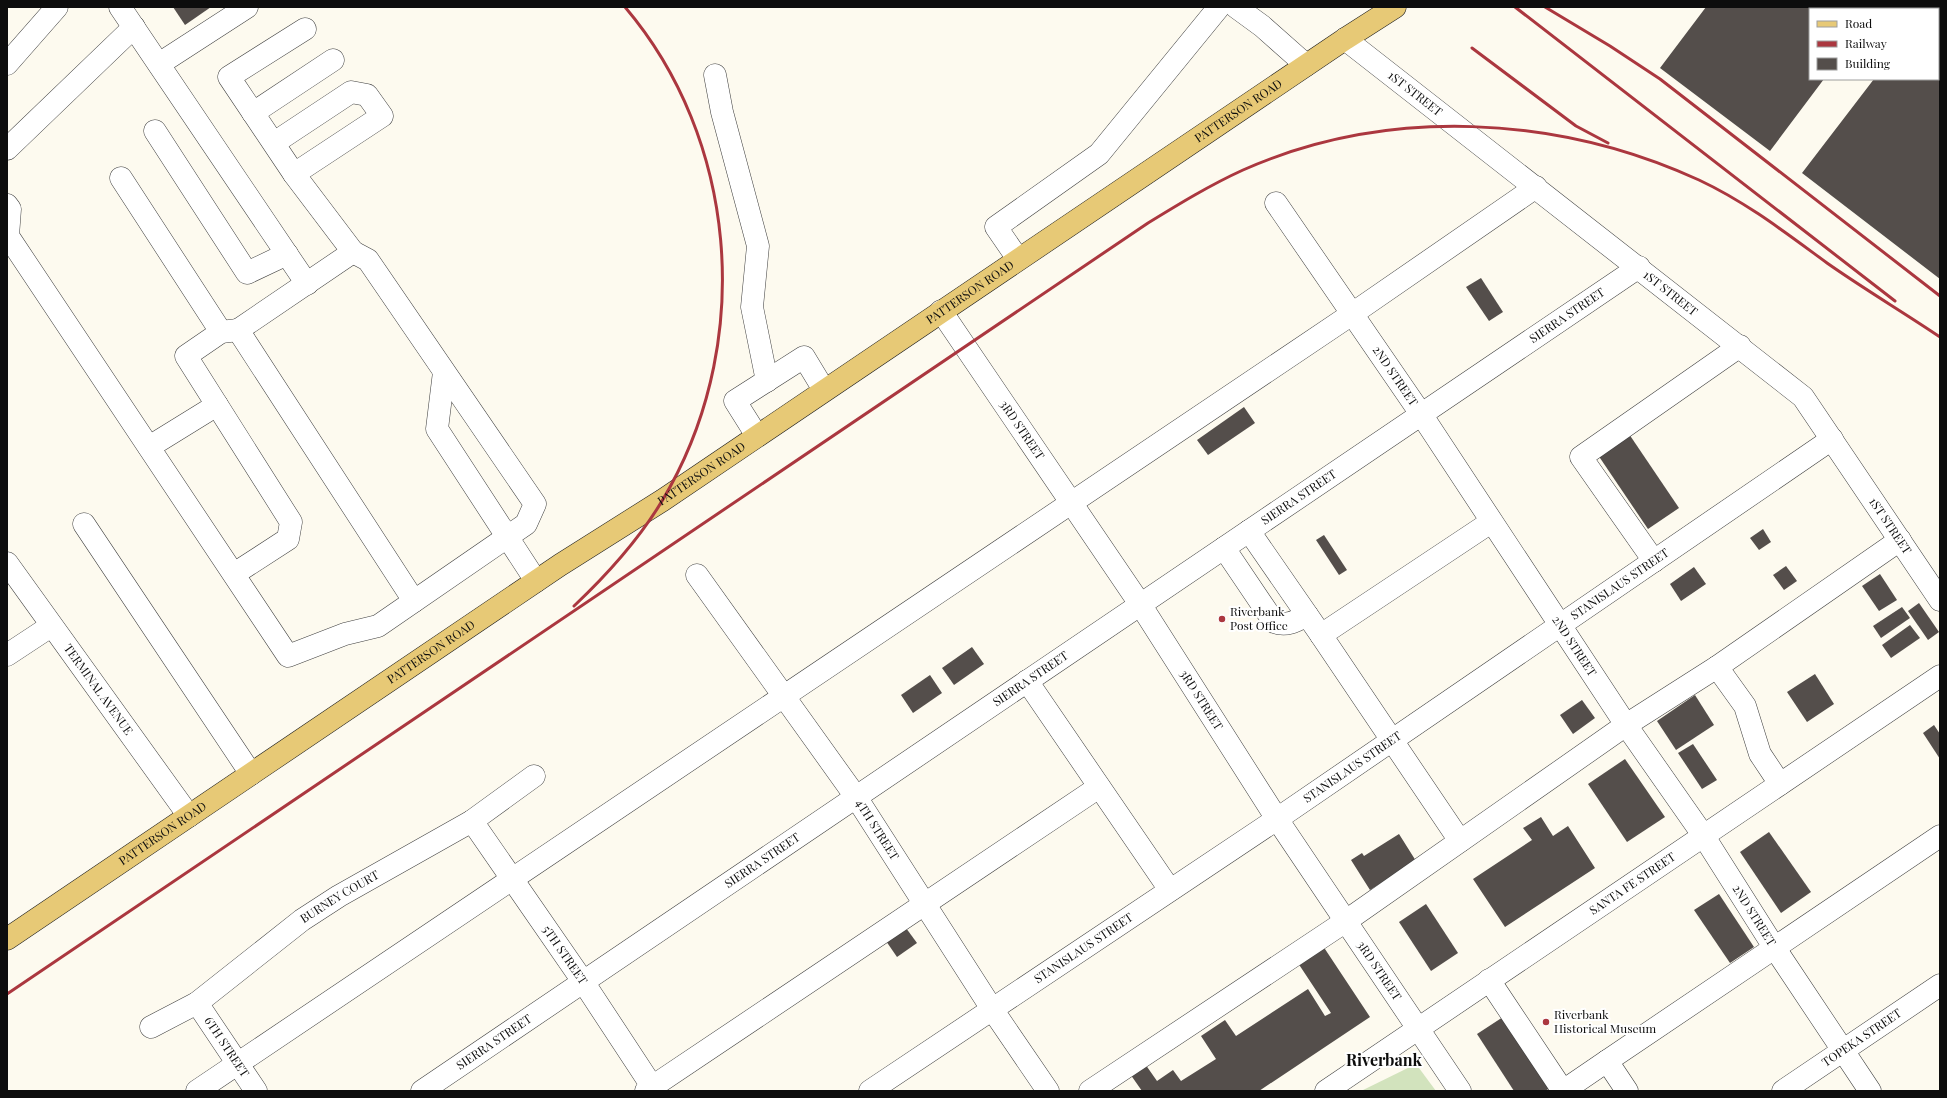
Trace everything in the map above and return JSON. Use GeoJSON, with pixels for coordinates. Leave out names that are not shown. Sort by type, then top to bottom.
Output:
{"type":"FeatureCollection","features":[{"type":"Feature","properties":{"kind":"main road","name":"PATTERSON ROAD"},"geometry":{"type":"LineString","coordinates":[[7,939],[536,581],[656,504],[1306,65],[1395,7]]}},
{"type":"Feature","properties":{"kind":"street"},"geometry":{"type":"LineString","coordinates":[[7,64],[57,7]]}},
{"type":"Feature","properties":{"kind":"street"},"geometry":{"type":"LineString","coordinates":[[120,7],[307,284]]}},
{"type":"Feature","properties":{"kind":"street"},"geometry":{"type":"LineString","coordinates":[[159,64],[247,7]]}},
{"type":"Feature","properties":{"kind":"street"},"geometry":{"type":"LineString","coordinates":[[1018,259],[996,227],[1099,154],[1219,7]]}},
{"type":"Feature","properties":{"kind":"street"},"geometry":{"type":"LineString","coordinates":[[1236,7],[1262,26],[1306,65]]}},
{"type":"Feature","properties":{"kind":"street"},"geometry":{"type":"LineString","coordinates":[[7,149],[134,27]]}},
{"type":"Feature","properties":{"kind":"street"},"geometry":{"type":"LineString","coordinates":[[7,205],[10,209],[8,236],[288,656],[346,634],[378,626],[526,524],[535,504],[368,260],[353,252],[294,174],[229,78],[305,29]]}},
{"type":"Feature","properties":{"kind":"street","name":"1ST STREET"},"geometry":{"type":"LineString","coordinates":[[1345,39],[1639,267],[1803,397],[1940,600]]}},
{"type":"Feature","properties":{"kind":"street"},"geometry":{"type":"LineString","coordinates":[[253,113],[334,60]]}},
{"type":"Feature","properties":{"kind":"street"},"geometry":{"type":"LineString","coordinates":[[715,76],[722,112],[758,246],[752,307],[767,381]]}},
{"type":"Feature","properties":{"kind":"street"},"geometry":{"type":"LineString","coordinates":[[274,143],[351,92],[367,96],[382,116],[294,174]]}},
{"type":"Feature","properties":{"kind":"street"},"geometry":{"type":"LineString","coordinates":[[154,131],[247,273],[287,254]]}},
{"type":"Feature","properties":{"kind":"street"},"geometry":{"type":"LineString","coordinates":[[121,178],[230,331],[414,601]]}},
{"type":"Feature","properties":{"kind":"street"},"geometry":{"type":"LineString","coordinates":[[197,1091],[511,878],[1352,314],[1536,187]]}},
{"type":"Feature","properties":{"kind":"street","name":"2ND STREET"},"geometry":{"type":"LineString","coordinates":[[1276,204],[1421,414],[1559,625],[1626,725],[1703,835],[1774,947],[1870,1091]]}},
{"type":"Feature","properties":{"kind":"street"},"geometry":{"type":"LineString","coordinates":[[234,574],[288,539],[291,522],[186,356],[307,284],[353,252]]}},
{"type":"Feature","properties":{"kind":"street","name":"SIERRA STREET"},"geometry":{"type":"LineString","coordinates":[[422,1091],[582,980],[856,797],[1639,267]]}},
{"type":"Feature","properties":{"kind":"street","name":"3RD STREET"},"geometry":{"type":"LineString","coordinates":[[941,311],[1140,604],[1277,819],[1460,1091]]}},
{"type":"Feature","properties":{"kind":"street"},"geometry":{"type":"LineString","coordinates":[[1654,561],[1581,457],[1740,346]]}},
{"type":"Feature","properties":{"kind":"street"},"geometry":{"type":"LineString","coordinates":[[757,436],[735,402],[804,357],[824,390]]}},
{"type":"Feature","properties":{"kind":"street"},"geometry":{"type":"LineString","coordinates":[[444,372],[437,429],[536,581]]}},
{"type":"Feature","properties":{"kind":"street"},"geometry":{"type":"LineString","coordinates":[[149,447],[217,405]]}},
{"type":"Feature","properties":{"kind":"street","name":"STANISLAUS STREET"},"geometry":{"type":"LineString","coordinates":[[870,1091],[1277,819],[1832,439]]}},
{"type":"Feature","properties":{"kind":"street"},"geometry":{"type":"LineString","coordinates":[[1321,635],[1491,522]]}},
{"type":"Feature","properties":{"kind":"street"},"geometry":{"type":"LineString","coordinates":[[84,524],[251,774]]}},
{"type":"Feature","properties":{"kind":"street"},"geometry":{"type":"LineString","coordinates":[[1249,531],[1393,739],[1460,841]]}},
{"type":"Feature","properties":{"kind":"street"},"geometry":{"type":"LineString","coordinates":[[1090,1091],[1346,921],[1626,725],[1717,668],[1900,540]]}},
{"type":"Feature","properties":{"kind":"street"},"geometry":{"type":"LineString","coordinates":[[1224,548],[1274,622],[1281,625],[1291,624],[1307,615]]}},
{"type":"Feature","properties":{"kind":"street","name":"TERMINAL AVENUE"},"geometry":{"type":"LineString","coordinates":[[7,563],[189,816]]}},
{"type":"Feature","properties":{"kind":"street","name":"4TH STREET"},"geometry":{"type":"LineString","coordinates":[[697,575],[856,797],[992,1009],[1048,1091]]}},
{"type":"Feature","properties":{"kind":"street"},"geometry":{"type":"LineString","coordinates":[[7,655],[51,626]]}},
{"type":"Feature","properties":{"kind":"street"},"geometry":{"type":"LineString","coordinates":[[1717,668],[1745,706],[1760,754],[1780,784]]}},
{"type":"Feature","properties":{"kind":"street","name":"SANTA FE STREET"},"geometry":{"type":"LineString","coordinates":[[1326,1091],[1940,676]]}},
{"type":"Feature","properties":{"kind":"street"},"geometry":{"type":"LineString","coordinates":[[1027,681],[1170,890]]}},
{"type":"Feature","properties":{"kind":"street","name":"BURNEY COURT"},"geometry":{"type":"LineString","coordinates":[[151,1028],[197,1003],[302,920],[339,896],[472,821],[534,776]]}},
{"type":"Feature","properties":{"kind":"street"},"geometry":{"type":"LineString","coordinates":[[651,1090],[1099,786]]}},
{"type":"Feature","properties":{"kind":"street","name":"5TH STREET"},"geometry":{"type":"LineString","coordinates":[[472,821],[582,980],[651,1090]]}},
{"type":"Feature","properties":{"kind":"street"},"geometry":{"type":"LineString","coordinates":[[1489,980],[1563,1091],[1940,836]]}},
{"type":"Feature","properties":{"kind":"street","name":"TOPEKA STREET"},"geometry":{"type":"LineString","coordinates":[[1783,1091],[1940,985]]}},
{"type":"Feature","properties":{"kind":"street","name":"6TH STREET"},"geometry":{"type":"LineString","coordinates":[[197,1003],[256,1091]]}},
{"type":"Feature","properties":{"kind":"street"},"geometry":{"type":"LineString","coordinates":[[1607,1061],[1627,1091]]}},
{"type":"Feature","properties":{"kind":"green space"},"geometry":{"type":"Polygon","coordinates":[[[1416,1064],[1436,1091],[1361,1091],[1416,1064]]]}},
{"type":"Feature","properties":{"kind":"building"},"geometry":{"type":"Polygon","coordinates":[[[173,7],[211,7],[185,25],[173,7]]]}},
{"type":"Feature","properties":{"kind":"building"},"geometry":{"type":"Polygon","coordinates":[[[1706,7],[1876,8],[1809,8],[1809,80],[1823,80],[1770,151],[1660,68],[1706,7]]]}},
{"type":"Feature","properties":{"kind":"building"},"geometry":{"type":"Polygon","coordinates":[[[1939,55],[1940,56],[1940,279],[1802,173],[1873,80],[1939,80],[1939,55]]]}},
{"type":"Feature","properties":{"kind":"building"},"geometry":{"type":"Polygon","coordinates":[[[1481,278],[1503,312],[1489,321],[1466,287],[1481,278]]]}},
{"type":"Feature","properties":{"kind":"building"},"geometry":{"type":"Polygon","coordinates":[[[1244,407],[1255,423],[1208,455],[1197,440],[1244,407]]]}},
{"type":"Feature","properties":{"kind":"building"},"geometry":{"type":"Polygon","coordinates":[[[1629,434],[1679,508],[1648,529],[1598,455],[1629,434]]]}},
{"type":"Feature","properties":{"kind":"building"},"geometry":{"type":"Polygon","coordinates":[[[1763,529],[1771,542],[1759,550],[1750,538],[1763,529]]]}},
{"type":"Feature","properties":{"kind":"building"},"geometry":{"type":"Polygon","coordinates":[[[1324,535],[1347,570],[1339,575],[1316,540],[1324,535]]]}},
{"type":"Feature","properties":{"kind":"building"},"geometry":{"type":"Polygon","coordinates":[[[1786,566],[1797,581],[1784,590],[1773,575],[1786,566]]]}},
{"type":"Feature","properties":{"kind":"building"},"geometry":{"type":"Polygon","coordinates":[[[1694,567],[1706,584],[1681,601],[1670,584],[1694,567]]]}},
{"type":"Feature","properties":{"kind":"building"},"geometry":{"type":"Polygon","coordinates":[[[1880,574],[1897,600],[1879,611],[1862,586],[1880,574]]]}},
{"type":"Feature","properties":{"kind":"building"},"geometry":{"type":"Polygon","coordinates":[[[1919,603],[1939,632],[1928,640],[1908,611],[1919,603]]]}},
{"type":"Feature","properties":{"kind":"building"},"geometry":{"type":"Polygon","coordinates":[[[1902,607],[1910,618],[1881,638],[1873,626],[1902,607]]]}},
{"type":"Feature","properties":{"kind":"building"},"geometry":{"type":"Polygon","coordinates":[[[1910,625],[1920,638],[1891,658],[1882,645],[1910,625]]]}},
{"type":"Feature","properties":{"kind":"building"},"geometry":{"type":"Polygon","coordinates":[[[972,647],[984,664],[954,685],[942,668],[972,647]]]}},
{"type":"Feature","properties":{"kind":"building"},"geometry":{"type":"Polygon","coordinates":[[[1815,674],[1834,704],[1807,722],[1787,692],[1815,674]]]}},
{"type":"Feature","properties":{"kind":"building"},"geometry":{"type":"Polygon","coordinates":[[[930,675],[942,693],[913,713],[901,695],[930,675]]]}},
{"type":"Feature","properties":{"kind":"building"},"geometry":{"type":"Polygon","coordinates":[[[1695,695],[1714,725],[1676,750],[1657,721],[1695,695]]]}},
{"type":"Feature","properties":{"kind":"building"},"geometry":{"type":"Polygon","coordinates":[[[1582,700],[1595,718],[1573,734],[1560,715],[1582,700]]]}},
{"type":"Feature","properties":{"kind":"building"},"geometry":{"type":"Polygon","coordinates":[[[1934,725],[1940,734],[1940,759],[1923,733],[1934,725]]]}},
{"type":"Feature","properties":{"kind":"building"},"geometry":{"type":"Polygon","coordinates":[[[1693,744],[1717,780],[1702,789],[1678,753],[1693,744]]]}},
{"type":"Feature","properties":{"kind":"building"},"geometry":{"type":"Polygon","coordinates":[[[1625,759],[1665,817],[1627,842],[1588,784],[1625,759]]]}},
{"type":"Feature","properties":{"kind":"building"},"geometry":{"type":"Polygon","coordinates":[[[1541,817],[1553,836],[1568,826],[1595,868],[1505,927],[1473,879],[1532,840],[1523,828],[1541,817]]]}},
{"type":"Feature","properties":{"kind":"building"},"geometry":{"type":"Polygon","coordinates":[[[1769,832],[1811,892],[1781,913],[1740,852],[1769,832]]]}},
{"type":"Feature","properties":{"kind":"building"},"geometry":{"type":"Polygon","coordinates":[[[1399,834],[1416,861],[1370,890],[1351,860],[1362,853],[1364,856],[1399,834]]]}},
{"type":"Feature","properties":{"kind":"building"},"geometry":{"type":"Polygon","coordinates":[[[1719,894],[1754,947],[1730,963],[1694,910],[1719,894]]]}},
{"type":"Feature","properties":{"kind":"building"},"geometry":{"type":"Polygon","coordinates":[[[1426,904],[1458,953],[1431,971],[1399,922],[1426,904]]]}},
{"type":"Feature","properties":{"kind":"building"},"geometry":{"type":"Polygon","coordinates":[[[906,928],[917,943],[897,957],[886,941],[906,928]]]}},
{"type":"Feature","properties":{"kind":"building"},"geometry":{"type":"Polygon","coordinates":[[[1321,943],[1370,1017],[1259,1091],[1142,1091],[1128,1071],[1143,1061],[1157,1081],[1173,1070],[1181,1081],[1216,1059],[1201,1036],[1225,1020],[1236,1036],[1308,989],[1325,1016],[1331,1013],[1296,960],[1321,943]]]}},
{"type":"Feature","properties":{"kind":"building"},"geometry":{"type":"Polygon","coordinates":[[[1503,1017],[1550,1088],[1545,1091],[1514,1091],[1477,1034],[1503,1017]]]}},
{"type":"Feature","properties":{"kind":"railway"},"geometry":{"type":"LineString","coordinates":[[574,606],[627,550],[661,504],[670,487],[696,428],[714,367],[722,304],[721,240],[710,177],[691,116],[662,59],[625,7]]}},
{"type":"Feature","properties":{"kind":"railway"},"geometry":{"type":"LineString","coordinates":[[1515,7],[1895,301]]}},
{"type":"Feature","properties":{"kind":"railway"},"geometry":{"type":"LineString","coordinates":[[1545,7],[1610,46],[1660,79],[1940,296]]}},
{"type":"Feature","properties":{"kind":"railway"},"geometry":{"type":"LineString","coordinates":[[1472,48],[1576,126],[1608,143]]}},
{"type":"Feature","properties":{"kind":"railway"},"geometry":{"type":"LineString","coordinates":[[7,994],[1148,223],[1195,195],[1243,170],[1298,149],[1355,135],[1414,128],[1472,127],[1531,131],[1588,142],[1645,158],[1699,180],[1733,198],[1765,218],[1841,273],[1940,337]]}},
{"type":"Feature","properties":{"kind":"place","name":"Riverbank Post Office"},"geometry":{"type":"Point","coordinates":[1222,619]}},
{"type":"Feature","properties":{"kind":"place","name":"Riverbank Historical Museum"},"geometry":{"type":"Point","coordinates":[1546,1022]}},
{"type":"Feature","properties":{"kind":"district","name":"Riverbank"},"geometry":{"type":"Point","coordinates":[1384,1060]}}]}
